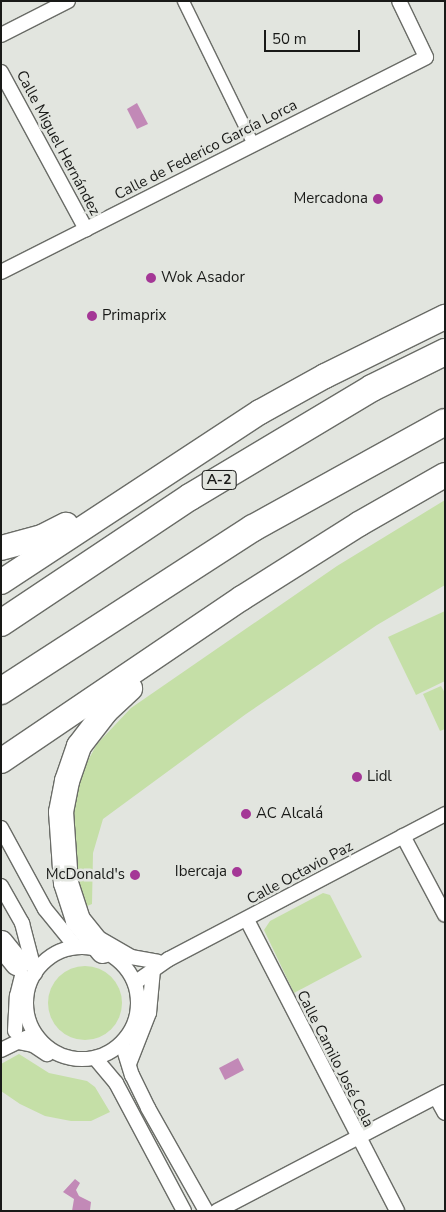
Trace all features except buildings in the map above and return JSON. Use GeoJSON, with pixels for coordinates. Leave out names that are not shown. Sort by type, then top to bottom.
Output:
{"type":"FeatureCollection","features":[{"type":"Feature","properties":{"kind":"highway"},"geometry":{"type":"LineString","coordinates":[[1,582],[240,424],[325,376],[445,317]]}},
{"type":"Feature","properties":{"kind":"highway","name":"A-2"},"geometry":{"type":"LineString","coordinates":[[1,623],[190,497],[372,388],[445,352]]}},
{"type":"Feature","properties":{"kind":"highway"},"geometry":{"type":"LineString","coordinates":[[1,691],[253,528],[445,422]]}},
{"type":"Feature","properties":{"kind":"highway"},"geometry":{"type":"LineString","coordinates":[[1,548],[42,537],[78,520],[209,436],[240,424]]}},
{"type":"Feature","properties":{"kind":"highway"},"geometry":{"type":"LineString","coordinates":[[1,761],[242,598],[359,524],[445,475]]}},
{"type":"Feature","properties":{"kind":"highway"},"geometry":{"type":"LineString","coordinates":[[89,944],[78,920],[66,883],[61,849],[61,812],[67,781],[79,746],[119,699],[242,598]]}},
{"type":"Feature","properties":{"kind":"highway"},"geometry":{"type":"LineString","coordinates":[[1,943],[25,975]]}},
{"type":"Feature","properties":{"kind":"street"},"geometry":{"type":"LineString","coordinates":[[1,35],[68,1]]}},
{"type":"Feature","properties":{"kind":"street"},"geometry":{"type":"LineString","coordinates":[[183,1],[252,144]]}},
{"type":"Feature","properties":{"kind":"street","name":"Calle de Federico García Lorca"},"geometry":{"type":"LineString","coordinates":[[1,272],[426,57],[399,1]]}},
{"type":"Feature","properties":{"kind":"street","name":"Calle Miguel Hernández"},"geometry":{"type":"LineString","coordinates":[[1,72],[86,229]]}},
{"type":"Feature","properties":{"kind":"street","name":"Calle Octavio Paz"},"geometry":{"type":"LineString","coordinates":[[136,982],[160,963],[247,920],[445,814]]}},
{"type":"Feature","properties":{"kind":"street"},"geometry":{"type":"LineString","coordinates":[[1,828],[45,909],[89,944],[127,968],[136,982],[138,1013],[132,1029],[122,1043],[95,1058],[66,1057],[53,1051],[36,1034],[28,1017],[22,923],[1,886]]}},
{"type":"Feature","properties":{"kind":"street"},"geometry":{"type":"LineString","coordinates":[[403,836],[444,910]]}},
{"type":"Feature","properties":{"kind":"street","name":"Calle Camilo José Cela"},"geometry":{"type":"LineString","coordinates":[[247,920],[358,1139],[397,1211]]}},
{"type":"Feature","properties":{"kind":"street"},"geometry":{"type":"LineString","coordinates":[[17,1037],[17,996],[25,975],[53,956],[89,944],[160,963],[149,1013],[129,1064]]}},
{"type":"Feature","properties":{"kind":"street","name":"Calle Octavio Paz"},"geometry":{"type":"LineString","coordinates":[[127,968],[160,963]]}},
{"type":"Feature","properties":{"kind":"street"},"geometry":{"type":"LineString","coordinates":[[1,1050],[17,1037],[28,1017]]}},
{"type":"Feature","properties":{"kind":"street"},"geometry":{"type":"LineString","coordinates":[[1,1041],[36,1034]]}},
{"type":"Feature","properties":{"kind":"street"},"geometry":{"type":"LineString","coordinates":[[17,1037],[56,1059],[100,1072],[119,1098],[126,1101]]}},
{"type":"Feature","properties":{"kind":"street"},"geometry":{"type":"LineString","coordinates":[[122,1043],[148,1108],[206,1211]]}},
{"type":"Feature","properties":{"kind":"street"},"geometry":{"type":"LineString","coordinates":[[95,1058],[126,1101],[184,1211]]}},
{"type":"Feature","properties":{"kind":"street"},"geometry":{"type":"LineString","coordinates":[[217,1211],[358,1139],[440,1094],[445,1113]]}},
{"type":"Feature","properties":{"kind":"green space"},"geometry":{"type":"Polygon","coordinates":[[[445,500],[445,585],[377,625],[246,714],[103,819],[93,853],[92,904],[80,909],[68,845],[74,786],[97,744],[131,708],[337,566],[445,500]]]}},
{"type":"Feature","properties":{"kind":"green space"},"geometry":{"type":"Polygon","coordinates":[[[445,611],[445,681],[416,695],[388,637],[445,611]]]}},
{"type":"Feature","properties":{"kind":"green space"},"geometry":{"type":"Polygon","coordinates":[[[441,686],[445,693],[445,729],[440,731],[423,694],[441,686]]]}},
{"type":"Feature","properties":{"kind":"green space"},"geometry":{"type":"Polygon","coordinates":[[[323,893],[330,895],[362,957],[294,993],[264,930],[270,921],[323,893]]]}},
{"type":"Feature","properties":{"kind":"green space"},"geometry":{"type":"Polygon","coordinates":[[[78,966],[92,966],[106,972],[116,982],[122,996],[120,1017],[106,1034],[92,1040],[78,1040],[64,1034],[54,1024],[48,1010],[48,996],[54,982],[64,972],[78,966]]]}},
{"type":"Feature","properties":{"kind":"green space"},"geometry":{"type":"Polygon","coordinates":[[[19,1054],[49,1073],[87,1081],[95,1087],[110,1112],[91,1121],[71,1121],[45,1116],[20,1104],[1,1091],[1,1064],[19,1054]]]}},
{"type":"Feature","properties":{"kind":"shaded area"},"geometry":{"type":"Polygon","coordinates":[[[137,103],[148,124],[137,129],[127,109],[137,103]]]}},
{"type":"Feature","properties":{"kind":"shaded area"},"geometry":{"type":"Polygon","coordinates":[[[238,1058],[244,1070],[225,1080],[219,1068],[238,1058]]]}},
{"type":"Feature","properties":{"kind":"shaded area"},"geometry":{"type":"Polygon","coordinates":[[[75,1179],[80,1183],[76,1190],[79,1196],[91,1202],[90,1210],[72,1211],[74,1199],[63,1192],[75,1179]]]}},
{"type":"Feature","properties":{"kind":"place","name":"Mercadona"},"geometry":{"type":"Point","coordinates":[378,199]}},
{"type":"Feature","properties":{"kind":"place","name":"Wok Asador"},"geometry":{"type":"Point","coordinates":[151,278]}},
{"type":"Feature","properties":{"kind":"place","name":"Primaprix"},"geometry":{"type":"Point","coordinates":[92,316]}},
{"type":"Feature","properties":{"kind":"place","name":"Lidl"},"geometry":{"type":"Point","coordinates":[357,777]}},
{"type":"Feature","properties":{"kind":"place","name":"AC Alcalá"},"geometry":{"type":"Point","coordinates":[246,814]}},
{"type":"Feature","properties":{"kind":"place","name":"Ibercaja"},"geometry":{"type":"Point","coordinates":[237,872]}},
{"type":"Feature","properties":{"kind":"place","name":"McDonald's"},"geometry":{"type":"Point","coordinates":[135,875]}}]}
